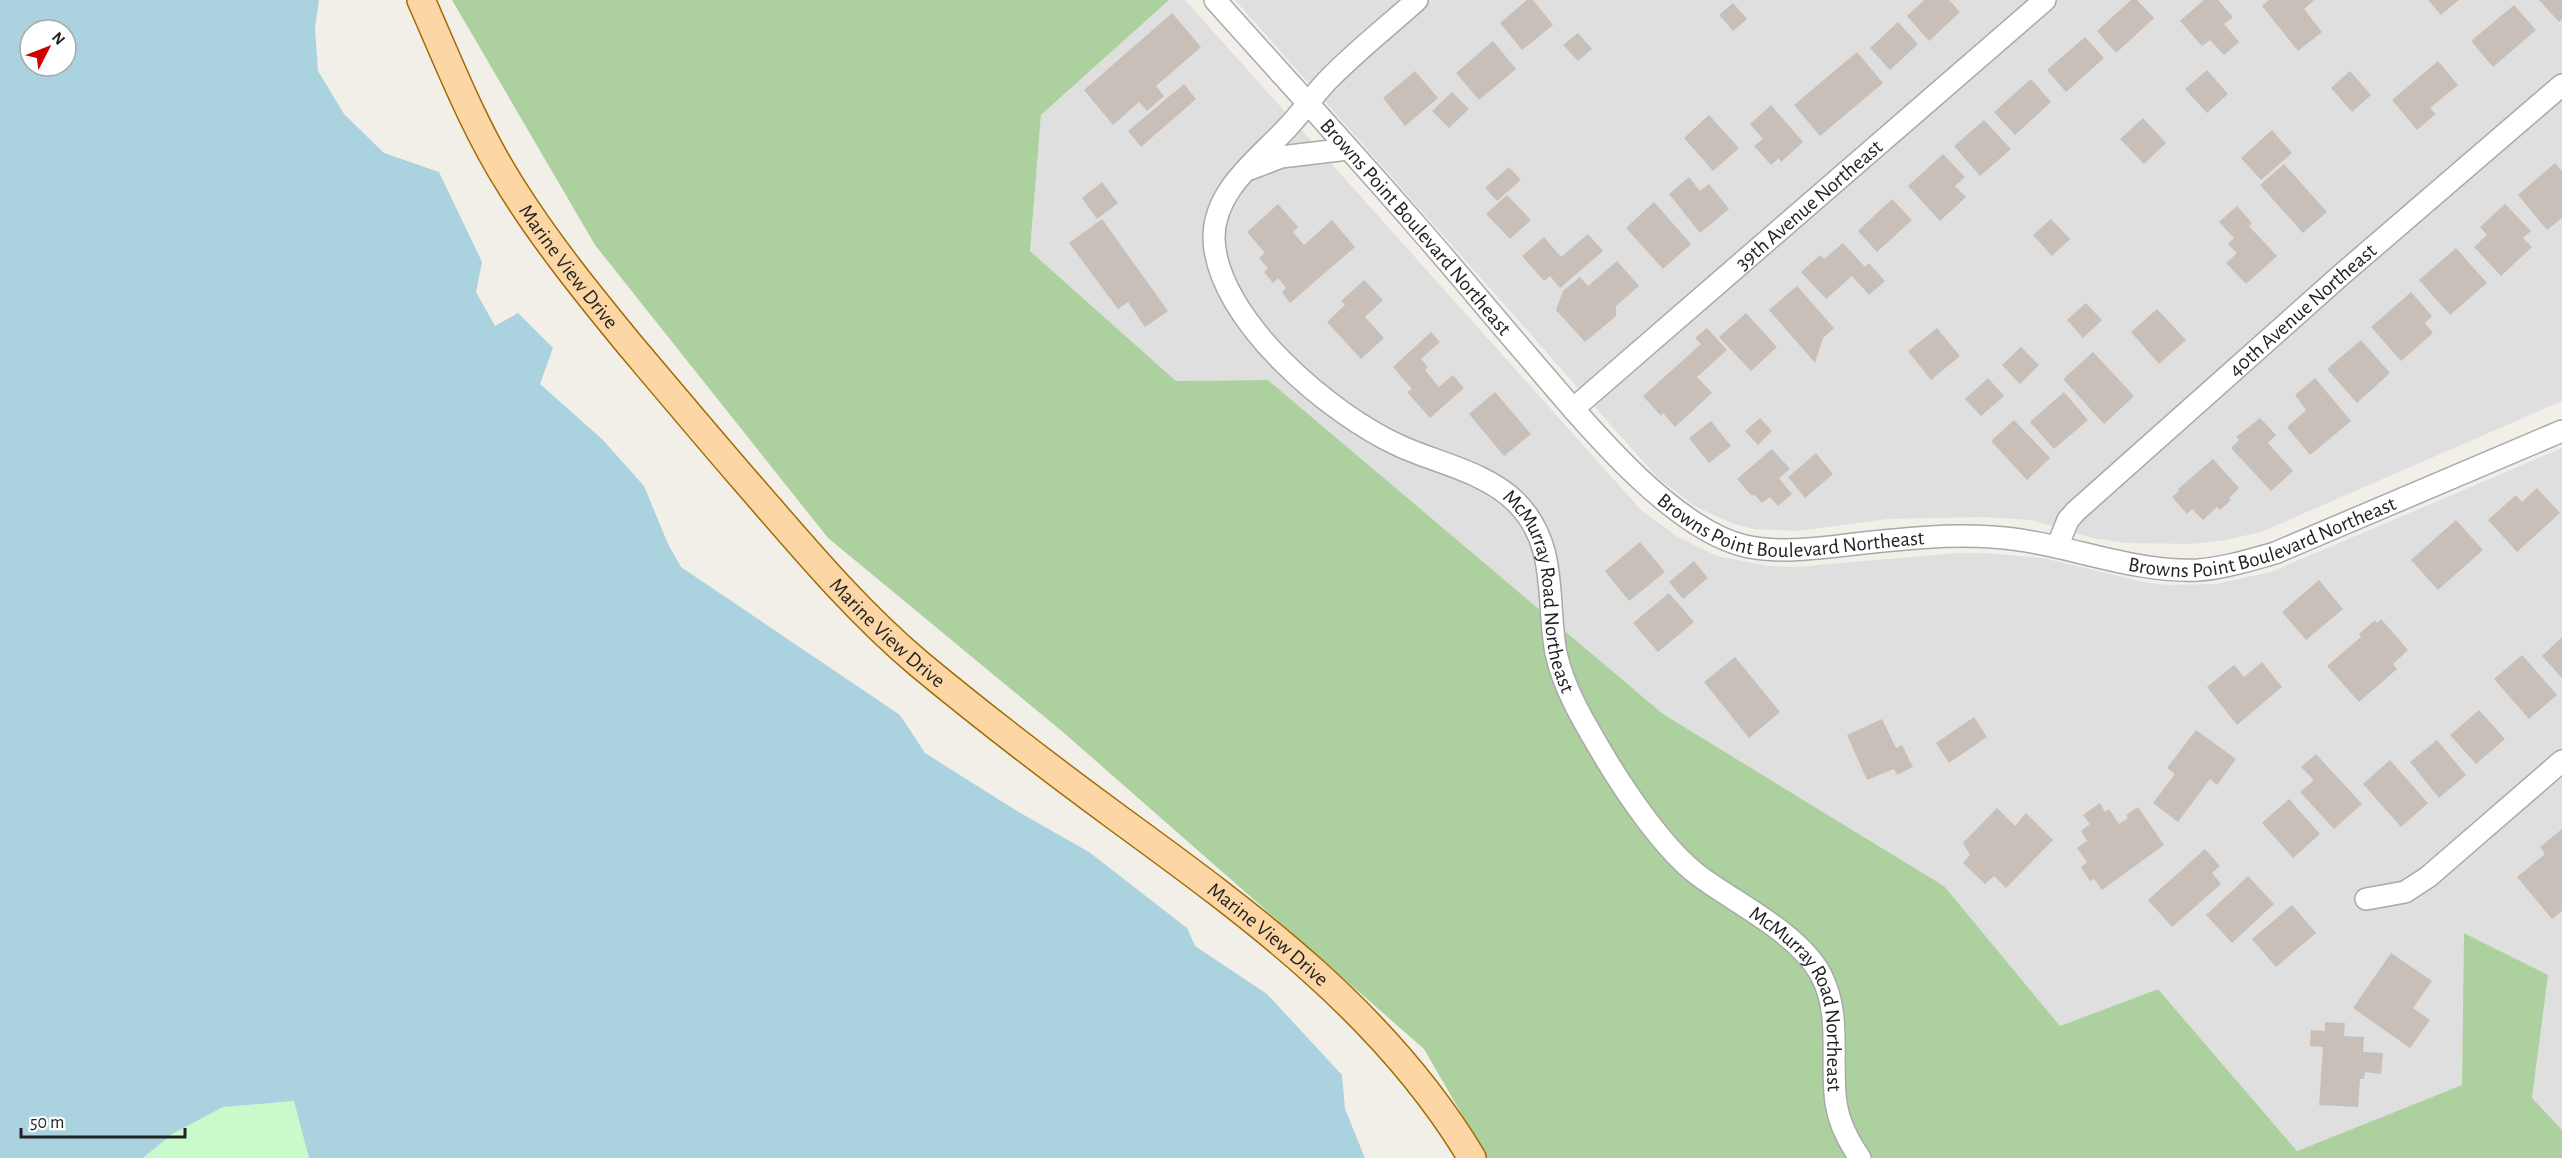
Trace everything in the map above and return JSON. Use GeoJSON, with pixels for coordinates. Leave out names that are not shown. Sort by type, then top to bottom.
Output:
{"type":"FeatureCollection","features":[{"type":"Feature","properties":{"kind":"main road","name":"Marine View Drive"},"geometry":{"type":"LineString","coordinates":[[421,0],[490,151],[547,239],[583,288],[706,435],[856,607],[927,670],[1058,773],[1201,879],[1290,949],[1339,992],[1386,1040],[1425,1089],[1472,1158]]}},
{"type":"Feature","properties":{"kind":"street","name":"Browns Point Boulevard Northeast"},"geometry":{"type":"LineString","coordinates":[[1215,0],[1413,221],[1573,409],[1644,482],[1671,506],[1694,523],[1745,546],[1791,550],[1967,536],[2022,539],[2132,564],[2167,569],[2199,570],[2234,565],[2275,553],[2562,431]]}},
{"type":"Feature","properties":{"kind":"street","name":"McMurray Road Northeast"},"geometry":{"type":"LineString","coordinates":[[1418,0],[1325,83],[1231,187],[1218,211],[1215,224],[1215,250],[1221,275],[1246,318],[1275,353],[1325,400],[1359,425],[1398,446],[1495,486],[1517,503],[1534,528],[1545,555],[1551,579],[1556,651],[1564,684],[1606,760],[1655,831],[1695,873],[1762,917],[1801,950],[1821,974],[1833,1010],[1836,1102],[1846,1137],[1860,1158]]}},
{"type":"Feature","properties":{"kind":"street","name":"39th Avenue Northeast"},"geometry":{"type":"LineString","coordinates":[[1573,409],[2045,0]]}},
{"type":"Feature","properties":{"kind":"street","name":"40th Avenue Northeast"},"geometry":{"type":"LineString","coordinates":[[2057,547],[2068,520],[2076,511],[2341,275],[2562,85]]}},
{"type":"Feature","properties":{"kind":"street"},"geometry":{"type":"LineString","coordinates":[[1246,170],[1281,157],[1348,149]]}},
{"type":"Feature","properties":{"kind":"street"},"geometry":{"type":"LineString","coordinates":[[2366,899],[2405,892],[2428,877],[2562,761]]}},
{"type":"Feature","properties":{"kind":"shaded area"},"geometry":{"type":"Polygon","coordinates":[[[1169,0],[1185,0],[1642,511],[1678,537],[1717,556],[1769,566],[1796,567],[1956,553],[1985,553],[2043,558],[2144,582],[2168,585],[2215,584],[2271,572],[2562,448],[2562,1130],[2532,1099],[2547,975],[2465,933],[2462,1085],[2297,1151],[2158,989],[2060,1026],[1944,886],[1663,714],[1268,380],[1176,381],[1030,251],[1041,115],[1169,0]]]}},
{"type":"Feature","properties":{"kind":"shaded area"},"geometry":{"type":"Polygon","coordinates":[[[1235,0],[2562,0],[2562,401],[2261,532],[2226,540],[2192,544],[2125,543],[2093,538],[2031,520],[1984,517],[1888,519],[1797,531],[1755,529],[1734,524],[1694,506],[1657,477],[1235,0]]]}},
{"type":"Feature","properties":{"kind":"green space"},"geometry":{"type":"Polygon","coordinates":[[[452,0],[1169,0],[1041,115],[1030,251],[1176,381],[1268,380],[1663,714],[1944,886],[2060,1026],[2158,989],[2297,1151],[2462,1085],[2464,933],[2548,975],[2532,1098],[2562,1130],[2562,1158],[1487,1158],[1424,1049],[1064,733],[828,538],[595,245],[452,0]]]}},
{"type":"Feature","properties":{"kind":"green space"},"geometry":{"type":"Polygon","coordinates":[[[295,1101],[309,1158],[143,1158],[172,1134],[223,1107],[295,1101]]]}},
{"type":"Feature","properties":{"kind":"water"},"geometry":{"type":"Polygon","coordinates":[[[0,0],[319,0],[315,28],[318,71],[344,114],[384,153],[439,172],[482,262],[476,292],[495,326],[518,313],[553,348],[540,384],[602,439],[644,486],[668,544],[681,567],[900,715],[925,753],[1017,811],[1089,852],[1187,928],[1195,946],[1267,994],[1342,1075],[1345,1109],[1365,1158],[309,1158],[294,1101],[223,1107],[172,1134],[143,1158],[0,1158],[0,0]]]}},
{"type":"Feature","properties":{"kind":"building"},"geometry":{"type":"Polygon","coordinates":[[[1527,0],[1533,0],[1553,25],[1522,50],[1500,23],[1527,0]]]}},
{"type":"Feature","properties":{"kind":"building"},"geometry":{"type":"Polygon","coordinates":[[[1924,0],[1949,0],[1960,12],[1929,41],[1907,16],[1924,0]]]}},
{"type":"Feature","properties":{"kind":"building"},"geometry":{"type":"Polygon","coordinates":[[[2131,0],[2137,0],[2154,18],[2116,53],[2097,31],[2131,0]]]}},
{"type":"Feature","properties":{"kind":"building"},"geometry":{"type":"Polygon","coordinates":[[[2204,0],[2218,0],[2233,17],[2224,24],[2239,42],[2224,55],[2210,40],[2202,46],[2180,21],[2204,0]]]}},
{"type":"Feature","properties":{"kind":"building"},"geometry":{"type":"Polygon","coordinates":[[[2269,0],[2314,0],[2304,9],[2322,32],[2298,51],[2262,6],[2269,0]]]}},
{"type":"Feature","properties":{"kind":"building"},"geometry":{"type":"Polygon","coordinates":[[[2428,0],[2459,0],[2441,15],[2428,0]]]}},
{"type":"Feature","properties":{"kind":"building"},"geometry":{"type":"Polygon","coordinates":[[[2539,0],[2562,0],[2562,19],[2559,22],[2539,0]]]}},
{"type":"Feature","properties":{"kind":"building"},"geometry":{"type":"Polygon","coordinates":[[[1733,3],[1747,19],[1733,31],[1719,15],[1733,3]]]}},
{"type":"Feature","properties":{"kind":"building"},"geometry":{"type":"Polygon","coordinates":[[[2514,5],[2536,30],[2493,67],[2471,41],[2514,5]]]}},
{"type":"Feature","properties":{"kind":"building"},"geometry":{"type":"Polygon","coordinates":[[[1172,13],[1201,47],[1156,86],[1164,96],[1147,111],[1139,102],[1113,125],[1084,90],[1172,13]]]}},
{"type":"Feature","properties":{"kind":"building"},"geometry":{"type":"Polygon","coordinates":[[[1898,22],[1918,44],[1890,70],[1870,48],[1898,22]]]}},
{"type":"Feature","properties":{"kind":"building"},"geometry":{"type":"Polygon","coordinates":[[[1578,33],[1592,49],[1578,61],[1563,45],[1578,33]]]}},
{"type":"Feature","properties":{"kind":"building"},"geometry":{"type":"Polygon","coordinates":[[[2085,37],[2104,58],[2066,92],[2047,70],[2085,37]]]}},
{"type":"Feature","properties":{"kind":"building"},"geometry":{"type":"Polygon","coordinates":[[[1493,41],[1516,69],[1479,100],[1456,73],[1493,41]]]}},
{"type":"Feature","properties":{"kind":"building"},"geometry":{"type":"Polygon","coordinates":[[[1857,52],[1883,83],[1820,136],[1794,105],[1857,52]]]}},
{"type":"Feature","properties":{"kind":"building"},"geometry":{"type":"Polygon","coordinates":[[[2438,61],[2458,85],[2430,108],[2436,114],[2417,130],[2392,100],[2438,61]]]}},
{"type":"Feature","properties":{"kind":"building"},"geometry":{"type":"Polygon","coordinates":[[[2207,70],[2228,94],[2207,113],[2185,89],[2207,70]]]}},
{"type":"Feature","properties":{"kind":"building"},"geometry":{"type":"Polygon","coordinates":[[[1415,71],[1438,98],[1405,126],[1383,98],[1415,71]]]}},
{"type":"Feature","properties":{"kind":"building"},"geometry":{"type":"Polygon","coordinates":[[[2350,71],[2371,95],[2352,112],[2331,88],[2350,71]]]}},
{"type":"Feature","properties":{"kind":"building"},"geometry":{"type":"Polygon","coordinates":[[[2031,79],[2051,102],[2015,135],[1994,112],[2031,79]]]}},
{"type":"Feature","properties":{"kind":"building"},"geometry":{"type":"Polygon","coordinates":[[[1184,84],[1196,99],[1141,147],[1128,131],[1184,84]]]}},
{"type":"Feature","properties":{"kind":"building"},"geometry":{"type":"Polygon","coordinates":[[[1452,92],[1469,109],[1449,128],[1432,111],[1452,92]]]}},
{"type":"Feature","properties":{"kind":"building"},"geometry":{"type":"Polygon","coordinates":[[[1771,105],[1803,142],[1781,162],[1779,158],[1771,165],[1754,146],[1763,139],[1750,124],[1771,105]]]}},
{"type":"Feature","properties":{"kind":"building"},"geometry":{"type":"Polygon","coordinates":[[[1709,115],[1739,148],[1713,171],[1684,138],[1709,115]]]}},
{"type":"Feature","properties":{"kind":"building"},"geometry":{"type":"Polygon","coordinates":[[[2143,118],[2166,143],[2144,164],[2120,139],[2143,118]]]}},
{"type":"Feature","properties":{"kind":"building"},"geometry":{"type":"Polygon","coordinates":[[[1984,120],[2011,149],[1980,176],[1954,146],[1984,120]]]}},
{"type":"Feature","properties":{"kind":"building"},"geometry":{"type":"Polygon","coordinates":[[[2272,130],[2292,153],[2261,180],[2241,158],[2272,130]]]}},
{"type":"Feature","properties":{"kind":"building"},"geometry":{"type":"Polygon","coordinates":[[[1943,154],[1965,177],[1955,186],[1966,197],[1940,221],[1908,186],[1943,154]]]}},
{"type":"Feature","properties":{"kind":"building"},"geometry":{"type":"Polygon","coordinates":[[[2555,163],[2562,171],[2562,218],[2547,230],[2518,195],[2555,163]]]}},
{"type":"Feature","properties":{"kind":"building"},"geometry":{"type":"Polygon","coordinates":[[[2284,164],[2327,212],[2303,233],[2260,185],[2284,164]]]}},
{"type":"Feature","properties":{"kind":"building"},"geometry":{"type":"Polygon","coordinates":[[[1509,167],[1521,180],[1497,201],[1485,188],[1509,167]]]}},
{"type":"Feature","properties":{"kind":"building"},"geometry":{"type":"Polygon","coordinates":[[[1689,177],[1700,191],[1709,184],[1729,209],[1700,233],[1669,194],[1689,177]]]}},
{"type":"Feature","properties":{"kind":"building"},"geometry":{"type":"Polygon","coordinates":[[[1102,182],[1118,203],[1097,219],[1082,198],[1102,182]]]}},
{"type":"Feature","properties":{"kind":"building"},"geometry":{"type":"Polygon","coordinates":[[[1507,195],[1531,220],[1510,239],[1486,214],[1507,195]]]}},
{"type":"Feature","properties":{"kind":"building"},"geometry":{"type":"Polygon","coordinates":[[[1892,199],[1912,220],[1877,252],[1858,231],[1892,199]]]}},
{"type":"Feature","properties":{"kind":"building"},"geometry":{"type":"Polygon","coordinates":[[[1654,202],[1691,244],[1663,269],[1626,228],[1654,202]]]}},
{"type":"Feature","properties":{"kind":"building"},"geometry":{"type":"Polygon","coordinates":[[[1278,204],[1298,227],[1293,232],[1304,245],[1332,220],[1355,247],[1290,303],[1282,292],[1286,288],[1278,278],[1273,283],[1264,272],[1268,268],[1259,258],[1265,253],[1247,232],[1278,204]]]}},
{"type":"Feature","properties":{"kind":"building"},"geometry":{"type":"Polygon","coordinates":[[[2505,204],[2531,231],[2523,238],[2532,247],[2501,276],[2474,247],[2487,235],[2480,227],[2505,204]]]}},
{"type":"Feature","properties":{"kind":"building"},"geometry":{"type":"Polygon","coordinates":[[[2237,206],[2252,223],[2249,226],[2277,256],[2246,284],[2226,263],[2237,253],[2228,244],[2234,238],[2219,222],[2237,206]]]}},
{"type":"Feature","properties":{"kind":"building"},"geometry":{"type":"Polygon","coordinates":[[[1102,219],[1168,311],[1145,327],[1128,302],[1118,309],[1069,243],[1102,219]]]}},
{"type":"Feature","properties":{"kind":"building"},"geometry":{"type":"Polygon","coordinates":[[[2051,219],[2070,239],[2052,256],[2033,235],[2051,219]]]}},
{"type":"Feature","properties":{"kind":"building"},"geometry":{"type":"Polygon","coordinates":[[[1588,234],[1603,251],[1560,288],[1550,276],[1544,281],[1522,256],[1544,237],[1561,257],[1588,234]]]}},
{"type":"Feature","properties":{"kind":"building"},"geometry":{"type":"Polygon","coordinates":[[[1843,243],[1865,267],[1869,263],[1885,281],[1869,295],[1852,276],[1826,299],[1801,272],[1820,255],[1824,259],[1843,243]]]}},
{"type":"Feature","properties":{"kind":"building"},"geometry":{"type":"Polygon","coordinates":[[[2456,248],[2487,283],[2450,315],[2419,280],[2456,248]]]}},
{"type":"Feature","properties":{"kind":"building"},"geometry":{"type":"Polygon","coordinates":[[[1617,261],[1639,286],[1616,306],[1616,316],[1585,342],[1556,310],[1563,291],[1580,277],[1588,286],[1617,261]]]}},
{"type":"Feature","properties":{"kind":"building"},"geometry":{"type":"Polygon","coordinates":[[[1364,280],[1383,300],[1365,317],[1384,338],[1361,359],[1327,322],[1345,305],[1341,301],[1364,280]]]}},
{"type":"Feature","properties":{"kind":"building"},"geometry":{"type":"Polygon","coordinates":[[[1797,286],[1834,328],[1823,338],[1815,363],[1769,310],[1797,286]]]}},
{"type":"Feature","properties":{"kind":"building"},"geometry":{"type":"Polygon","coordinates":[[[2411,292],[2432,316],[2425,323],[2433,333],[2401,361],[2371,327],[2411,292]]]}},
{"type":"Feature","properties":{"kind":"building"},"geometry":{"type":"Polygon","coordinates":[[[2086,303],[2102,320],[2083,338],[2067,320],[2086,303]]]}},
{"type":"Feature","properties":{"kind":"building"},"geometry":{"type":"Polygon","coordinates":[[[2157,309],[2186,340],[2159,364],[2131,332],[2157,309]]]}},
{"type":"Feature","properties":{"kind":"building"},"geometry":{"type":"Polygon","coordinates":[[[1746,313],[1777,347],[1751,371],[1719,337],[1746,313]]]}},
{"type":"Feature","properties":{"kind":"building"},"geometry":{"type":"Polygon","coordinates":[[[1707,328],[1727,350],[1697,377],[1712,393],[1675,427],[1663,413],[1661,416],[1643,396],[1701,344],[1695,338],[1707,328]]]}},
{"type":"Feature","properties":{"kind":"building"},"geometry":{"type":"Polygon","coordinates":[[[1937,328],[1960,356],[1931,380],[1908,351],[1937,328]]]}},
{"type":"Feature","properties":{"kind":"building"},"geometry":{"type":"Polygon","coordinates":[[[1431,332],[1440,342],[1421,359],[1428,367],[1425,370],[1439,387],[1453,375],[1464,388],[1430,418],[1407,392],[1412,389],[1393,367],[1431,332]]]}},
{"type":"Feature","properties":{"kind":"building"},"geometry":{"type":"Polygon","coordinates":[[[2361,340],[2390,373],[2357,403],[2327,369],[2361,340]]]}},
{"type":"Feature","properties":{"kind":"building"},"geometry":{"type":"Polygon","coordinates":[[[2021,347],[2039,365],[2020,384],[2002,365],[2021,347]]]}},
{"type":"Feature","properties":{"kind":"building"},"geometry":{"type":"Polygon","coordinates":[[[2093,352],[2134,396],[2104,424],[2063,379],[2093,352]]]}},
{"type":"Feature","properties":{"kind":"building"},"geometry":{"type":"Polygon","coordinates":[[[1988,378],[2004,396],[1981,416],[1965,399],[1988,378]]]}},
{"type":"Feature","properties":{"kind":"building"},"geometry":{"type":"Polygon","coordinates":[[[2315,378],[2351,421],[2310,455],[2287,427],[2306,410],[2295,395],[2315,378]]]}},
{"type":"Feature","properties":{"kind":"building"},"geometry":{"type":"Polygon","coordinates":[[[1495,392],[1531,434],[1504,456],[1469,414],[1495,392]]]}},
{"type":"Feature","properties":{"kind":"building"},"geometry":{"type":"Polygon","coordinates":[[[2064,392],[2088,420],[2054,449],[2030,422],[2064,392]]]}},
{"type":"Feature","properties":{"kind":"building"},"geometry":{"type":"Polygon","coordinates":[[[1760,418],[1772,431],[1758,445],[1745,431],[1760,418]]]}},
{"type":"Feature","properties":{"kind":"building"},"geometry":{"type":"Polygon","coordinates":[[[2260,418],[2276,435],[2268,443],[2293,471],[2271,491],[2231,448],[2239,440],[2236,437],[2260,418]]]}},
{"type":"Feature","properties":{"kind":"building"},"geometry":{"type":"Polygon","coordinates":[[[2014,420],[2050,458],[2027,480],[1991,441],[2014,420]]]}},
{"type":"Feature","properties":{"kind":"building"},"geometry":{"type":"Polygon","coordinates":[[[1711,421],[1731,446],[1709,463],[1689,438],[1711,421]]]}},
{"type":"Feature","properties":{"kind":"building"},"geometry":{"type":"Polygon","coordinates":[[[1772,449],[1790,469],[1779,478],[1792,494],[1778,506],[1770,497],[1762,503],[1754,494],[1752,496],[1737,479],[1772,449]]]}},
{"type":"Feature","properties":{"kind":"building"},"geometry":{"type":"Polygon","coordinates":[[[1816,453],[1833,474],[1805,498],[1788,477],[1816,453]]]}},
{"type":"Feature","properties":{"kind":"building"},"geometry":{"type":"Polygon","coordinates":[[[2213,459],[2239,488],[2220,510],[2217,507],[2203,520],[2192,509],[2187,514],[2172,497],[2213,459]]]}},
{"type":"Feature","properties":{"kind":"building"},"geometry":{"type":"Polygon","coordinates":[[[2537,488],[2560,513],[2517,552],[2488,520],[2516,495],[2522,502],[2537,488]]]}},
{"type":"Feature","properties":{"kind":"building"},"geometry":{"type":"Polygon","coordinates":[[[2456,520],[2483,550],[2438,590],[2411,560],[2456,520]]]}},
{"type":"Feature","properties":{"kind":"building"},"geometry":{"type":"Polygon","coordinates":[[[1640,542],[1665,572],[1629,601],[1605,571],[1640,542]]]}},
{"type":"Feature","properties":{"kind":"building"},"geometry":{"type":"Polygon","coordinates":[[[1694,561],[1708,578],[1683,599],[1669,582],[1694,561]]]}},
{"type":"Feature","properties":{"kind":"building"},"geometry":{"type":"Polygon","coordinates":[[[2319,580],[2343,609],[2306,640],[2282,612],[2319,580]]]}},
{"type":"Feature","properties":{"kind":"building"},"geometry":{"type":"Polygon","coordinates":[[[1669,593],[1694,622],[1658,652],[1633,623],[1669,593]]]}},
{"type":"Feature","properties":{"kind":"building"},"geometry":{"type":"Polygon","coordinates":[[[2381,619],[2408,650],[2393,664],[2397,669],[2359,702],[2327,666],[2361,637],[2359,634],[2375,620],[2377,623],[2381,619]]]}},
{"type":"Feature","properties":{"kind":"building"},"geometry":{"type":"Polygon","coordinates":[[[2562,637],[2562,678],[2542,656],[2562,637]]]}},
{"type":"Feature","properties":{"kind":"building"},"geometry":{"type":"Polygon","coordinates":[[[2522,655],[2557,695],[2529,719],[2494,679],[2522,655]]]}},
{"type":"Feature","properties":{"kind":"building"},"geometry":{"type":"Polygon","coordinates":[[[1735,657],[1780,712],[1749,738],[1704,682],[1735,657]]]}},
{"type":"Feature","properties":{"kind":"building"},"geometry":{"type":"Polygon","coordinates":[[[2262,662],[2282,687],[2237,725],[2207,687],[2234,665],[2244,677],[2262,662]]]}},
{"type":"Feature","properties":{"kind":"building"},"geometry":{"type":"Polygon","coordinates":[[[2479,710],[2505,739],[2476,764],[2450,735],[2479,710]]]}},
{"type":"Feature","properties":{"kind":"building"},"geometry":{"type":"Polygon","coordinates":[[[1974,717],[1987,737],[1949,763],[1936,743],[1974,717]]]}},
{"type":"Feature","properties":{"kind":"building"},"geometry":{"type":"Polygon","coordinates":[[[1882,719],[1896,748],[1902,745],[1913,767],[1897,775],[1894,769],[1867,780],[1847,735],[1882,719]]]}},
{"type":"Feature","properties":{"kind":"building"},"geometry":{"type":"Polygon","coordinates":[[[2196,730],[2236,759],[2217,785],[2210,779],[2178,822],[2153,803],[2175,774],[2167,768],[2196,730]]]}},
{"type":"Feature","properties":{"kind":"building"},"geometry":{"type":"Polygon","coordinates":[[[2437,740],[2466,775],[2439,798],[2410,762],[2437,740]]]}},
{"type":"Feature","properties":{"kind":"building"},"geometry":{"type":"Polygon","coordinates":[[[2316,754],[2362,804],[2334,829],[2300,792],[2314,780],[2301,767],[2316,754]]]}},
{"type":"Feature","properties":{"kind":"building"},"geometry":{"type":"Polygon","coordinates":[[[2390,760],[2428,803],[2401,827],[2363,784],[2390,760]]]}},
{"type":"Feature","properties":{"kind":"building"},"geometry":{"type":"Polygon","coordinates":[[[2289,799],[2320,834],[2293,858],[2262,823],[2289,799]]]}},
{"type":"Feature","properties":{"kind":"building"},"geometry":{"type":"Polygon","coordinates":[[[2100,803],[2105,812],[2109,809],[2119,824],[2128,818],[2126,815],[2138,807],[2164,845],[2102,890],[2094,879],[2090,881],[2081,867],[2087,862],[2077,848],[2087,841],[2081,831],[2090,824],[2083,815],[2100,803]]]}},
{"type":"Feature","properties":{"kind":"building"},"geometry":{"type":"Polygon","coordinates":[[[1997,808],[2015,826],[2026,813],[2053,840],[2006,888],[1994,876],[1985,884],[1963,863],[1970,855],[1963,843],[1997,808]]]}},
{"type":"Feature","properties":{"kind":"building"},"geometry":{"type":"Polygon","coordinates":[[[2562,829],[2562,911],[2552,919],[2517,877],[2545,854],[2540,847],[2562,829]]]}},
{"type":"Feature","properties":{"kind":"building"},"geometry":{"type":"Polygon","coordinates":[[[2205,849],[2220,866],[2212,873],[2221,884],[2172,927],[2148,900],[2205,849]]]}},
{"type":"Feature","properties":{"kind":"building"},"geometry":{"type":"Polygon","coordinates":[[[2248,876],[2274,904],[2232,943],[2206,915],[2248,876]]]}},
{"type":"Feature","properties":{"kind":"building"},"geometry":{"type":"Polygon","coordinates":[[[2292,905],[2316,933],[2276,967],[2252,939],[2292,905]]]}},
{"type":"Feature","properties":{"kind":"building"},"geometry":{"type":"Polygon","coordinates":[[[2391,953],[2432,981],[2413,1008],[2430,1020],[2410,1048],[2353,1008],[2391,953]]]}},
{"type":"Feature","properties":{"kind":"building"},"geometry":{"type":"Polygon","coordinates":[[[2325,1022],[2345,1023],[2344,1036],[2364,1037],[2363,1052],[2383,1053],[2381,1074],[2365,1072],[2364,1079],[2360,1079],[2358,1107],[2319,1105],[2323,1047],[2310,1046],[2311,1030],[2325,1031],[2325,1022]]]}}]}
